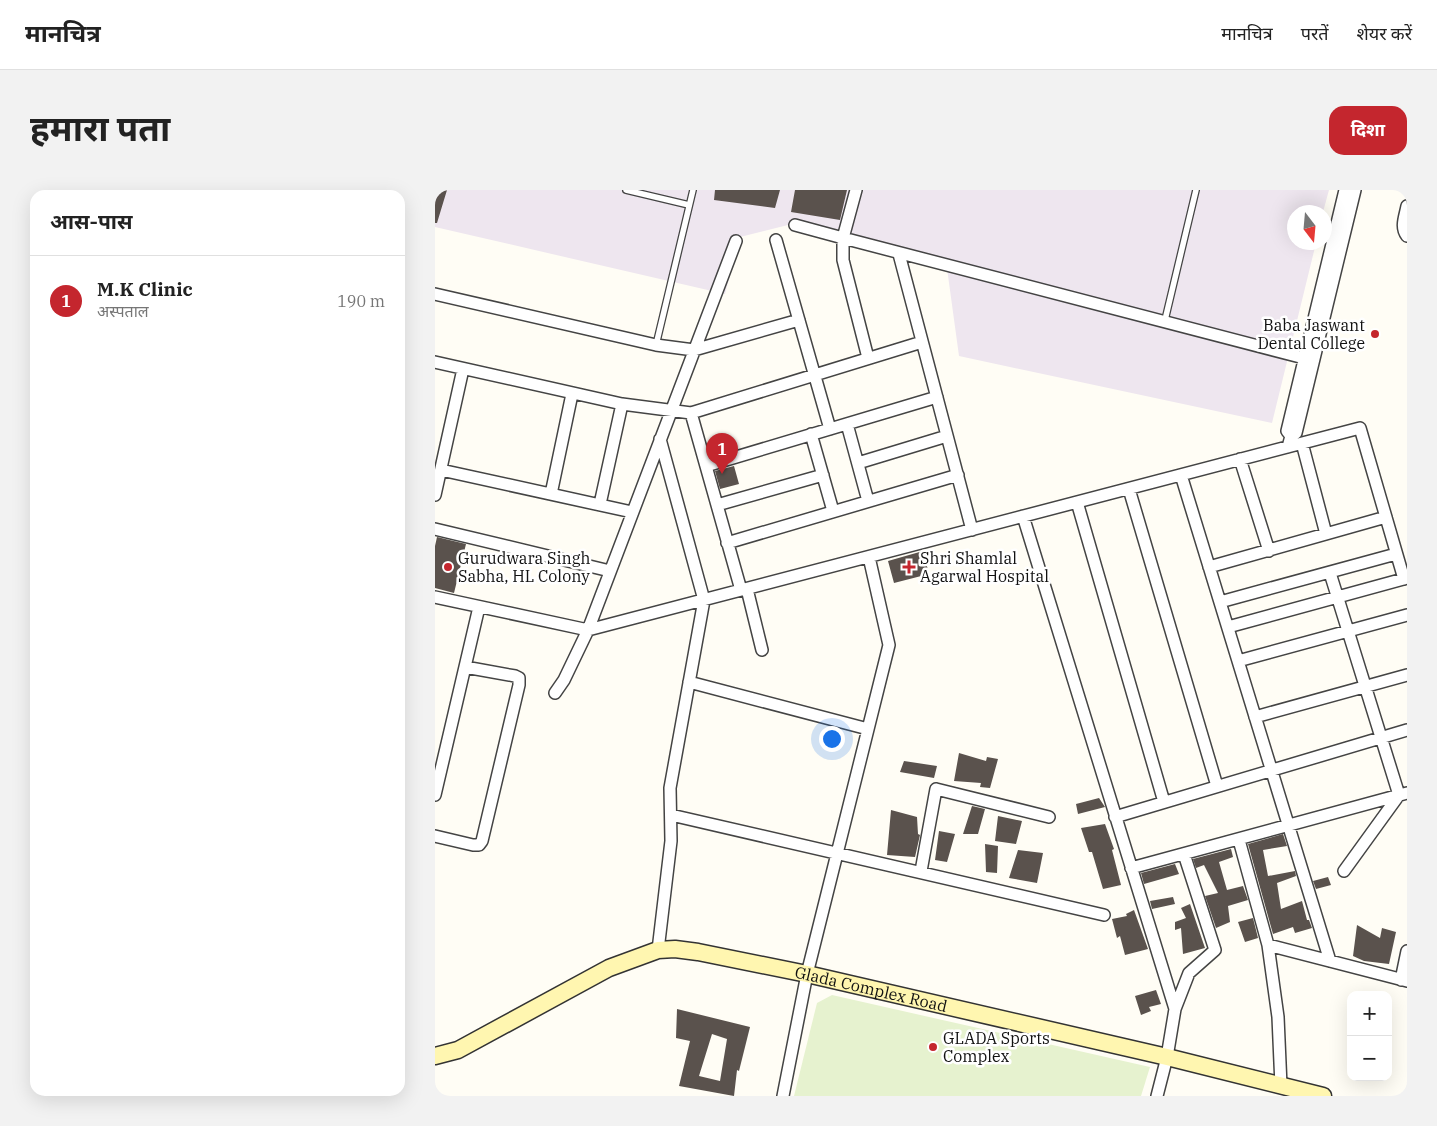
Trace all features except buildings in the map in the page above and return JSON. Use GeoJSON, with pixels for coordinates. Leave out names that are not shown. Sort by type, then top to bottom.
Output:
{"type":"FeatureCollection","features":[{"type":"Feature","properties":{"kind":"street"},"geometry":{"type":"LineString","coordinates":[[856,190],[843,238],[843,260],[868,358]]}},
{"type":"Feature","properties":{"kind":"street"},"geometry":{"type":"LineString","coordinates":[[1289,442],[1287,432],[1345,190]]}},
{"type":"Feature","properties":{"kind":"street"},"geometry":{"type":"LineString","coordinates":[[1289,442],[1296,433],[1355,190]]}},
{"type":"Feature","properties":{"kind":"street"},"geometry":{"type":"LineString","coordinates":[[1407,206],[1403,231],[1407,236]]}},
{"type":"Feature","properties":{"kind":"street"},"geometry":{"type":"LineString","coordinates":[[795,225],[899,254],[1165,320],[1305,358]]}},
{"type":"Feature","properties":{"kind":"street"},"geometry":{"type":"LineString","coordinates":[[776,240],[830,429]]}},
{"type":"Feature","properties":{"kind":"street"},"geometry":{"type":"LineString","coordinates":[[555,693],[564,680],[588,630],[736,242]]}},
{"type":"Feature","properties":{"kind":"street"},"geometry":{"type":"LineString","coordinates":[[899,254],[972,530]]}},
{"type":"Feature","properties":{"kind":"street"},"geometry":{"type":"LineString","coordinates":[[435,294],[656,345],[694,350],[799,320]]}},
{"type":"Feature","properties":{"kind":"street"},"geometry":{"type":"LineString","coordinates":[[435,362],[622,404],[670,412],[691,413],[922,342]]}},
{"type":"Feature","properties":{"kind":"street"},"geometry":{"type":"LineString","coordinates":[[435,495],[463,369]]}},
{"type":"Feature","properties":{"kind":"street"},"geometry":{"type":"LineString","coordinates":[[551,494],[573,394]]}},
{"type":"Feature","properties":{"kind":"street"},"geometry":{"type":"LineString","coordinates":[[706,466],[937,397]]}},
{"type":"Feature","properties":{"kind":"street"},"geometry":{"type":"LineString","coordinates":[[599,504],[622,404]]}},
{"type":"Feature","properties":{"kind":"street"},"geometry":{"type":"LineString","coordinates":[[691,413],[727,542],[763,650]]}},
{"type":"Feature","properties":{"kind":"street"},"geometry":{"type":"LineString","coordinates":[[847,424],[869,501]]}},
{"type":"Feature","properties":{"kind":"street"},"geometry":{"type":"LineString","coordinates":[[435,597],[588,630],[1241,459],[1289,442],[1302,444],[1360,428],[1405,578],[1228,628]]}},
{"type":"Feature","properties":{"kind":"street"},"geometry":{"type":"LineString","coordinates":[[811,434],[833,511]]}},
{"type":"Feature","properties":{"kind":"street"},"geometry":{"type":"LineString","coordinates":[[858,463],[947,436]]}},
{"type":"Feature","properties":{"kind":"street"},"geometry":{"type":"LineString","coordinates":[[658,950],[671,841],[670,788],[703,600],[660,439]]}},
{"type":"Feature","properties":{"kind":"street"},"geometry":{"type":"LineString","coordinates":[[1302,444],[1326,534]]}},
{"type":"Feature","properties":{"kind":"street"},"geometry":{"type":"LineString","coordinates":[[1241,459],[1269,551]]}},
{"type":"Feature","properties":{"kind":"street"},"geometry":{"type":"LineString","coordinates":[[441,470],[632,512]]}},
{"type":"Feature","properties":{"kind":"street"},"geometry":{"type":"LineString","coordinates":[[727,542],[958,474]]}},
{"type":"Feature","properties":{"kind":"street"},"geometry":{"type":"LineString","coordinates":[[717,505],[823,475]]}},
{"type":"Feature","properties":{"kind":"street"},"geometry":{"type":"LineString","coordinates":[[1181,475],[1330,961]]}},
{"type":"Feature","properties":{"kind":"street"},"geometry":{"type":"LineString","coordinates":[[1129,489],[1217,786]]}},
{"type":"Feature","properties":{"kind":"street"},"geometry":{"type":"LineString","coordinates":[[1077,502],[1164,802]]}},
{"type":"Feature","properties":{"kind":"street"},"geometry":{"type":"LineString","coordinates":[[1023,516],[1175,1009]]}},
{"type":"Feature","properties":{"kind":"street"},"geometry":{"type":"LineString","coordinates":[[1209,567],[1386,517]]}},
{"type":"Feature","properties":{"kind":"street"},"geometry":{"type":"LineString","coordinates":[[435,529],[610,571]]}},
{"type":"Feature","properties":{"kind":"street"},"geometry":{"type":"LineString","coordinates":[[1220,602],[1397,554]]}},
{"type":"Feature","properties":{"kind":"street"},"geometry":{"type":"LineString","coordinates":[[783,1096],[807,974],[889,645],[869,557]]}},
{"type":"Feature","properties":{"kind":"street"},"geometry":{"type":"LineString","coordinates":[[1330,573],[1382,738],[1403,794]]}},
{"type":"Feature","properties":{"kind":"street"},"geometry":{"type":"LineString","coordinates":[[435,795],[479,607]]}},
{"type":"Feature","properties":{"kind":"street"},"geometry":{"type":"LineString","coordinates":[[1238,662],[1407,615]]}},
{"type":"Feature","properties":{"kind":"street"},"geometry":{"type":"LineString","coordinates":[[435,836],[473,845],[479,845],[482,841],[519,685],[519,678],[515,676],[465,666]]}},
{"type":"Feature","properties":{"kind":"street"},"geometry":{"type":"LineString","coordinates":[[1255,718],[1407,675]]}},
{"type":"Feature","properties":{"kind":"street"},"geometry":{"type":"LineString","coordinates":[[689,682],[868,729]]}},
{"type":"Feature","properties":{"kind":"street"},"geometry":{"type":"LineString","coordinates":[[1115,816],[1407,730]]}},
{"type":"Feature","properties":{"kind":"street"},"geometry":{"type":"LineString","coordinates":[[921,871],[937,790],[1049,817]]}},
{"type":"Feature","properties":{"kind":"street"},"geometry":{"type":"LineString","coordinates":[[1131,868],[1289,827],[1403,794]]}},
{"type":"Feature","properties":{"kind":"street"},"geometry":{"type":"LineString","coordinates":[[1344,871],[1403,794]]}},
{"type":"Feature","properties":{"kind":"street"},"geometry":{"type":"LineString","coordinates":[[671,815],[837,851],[1104,915]]}},
{"type":"Feature","properties":{"kind":"street"},"geometry":{"type":"LineString","coordinates":[[1239,840],[1268,946],[1278,1017],[1281,1086]]}},
{"type":"Feature","properties":{"kind":"street"},"geometry":{"type":"LineString","coordinates":[[1157,1096],[1167,1057],[1175,1009],[1189,973],[1215,950],[1185,854]]}},
{"type":"Feature","properties":{"kind":"street"},"geometry":{"type":"LineString","coordinates":[[1268,946],[1404,981],[1407,951]]}},
{"type":"Feature","properties":{"kind":"street","name":"Glada Complex Road"},"geometry":{"type":"LineString","coordinates":[[435,1056],[458,1050],[609,968],[658,950],[698,952],[807,974],[1167,1057],[1323,1096]]}},
{"type":"Feature","properties":{"kind":"lane"},"geometry":{"type":"LineString","coordinates":[[626,190],[689,205]]}},
{"type":"Feature","properties":{"kind":"lane"},"geometry":{"type":"LineString","coordinates":[[656,345],[693,190]]}},
{"type":"Feature","properties":{"kind":"lane"},"geometry":{"type":"LineString","coordinates":[[1165,320],[1196,190]]}},
{"type":"Feature","properties":{"kind":"shaded area"},"geometry":{"type":"Polygon","coordinates":[[[435,190],[1329,190],[1325,205],[1287,205],[1287,250],[1314,250],[1272,423],[959,356],[946,261],[788,225],[740,237],[725,294],[435,227],[435,190]]]}},
{"type":"Feature","properties":{"kind":"green space","name":"GLADA Sports Complex"},"geometry":{"type":"Polygon","coordinates":[[[832,995],[1150,1067],[1141,1096],[794,1096],[817,1003],[832,995]]]}},
{"type":"Feature","properties":{"kind":"place","name":"Baba Jaswant Dental College"},"geometry":{"type":"Point","coordinates":[1375,334]}},
{"type":"Feature","properties":{"kind":"place","name":"M.K Clinic"},"geometry":{"type":"Point","coordinates":[722,474]}},
{"type":"Feature","properties":{"kind":"place","name":"Gurudwara Singh Sabha, HL Colony"},"geometry":{"type":"Point","coordinates":[448,567]}},
{"type":"Feature","properties":{"kind":"place","name":"Shri Shamlal Agarwal Hospital"},"geometry":{"type":"Point","coordinates":[909,567]}},
{"type":"Feature","properties":{"kind":"place","name":"GLADA Sports Complex"},"geometry":{"type":"Point","coordinates":[933,1047]}}]}
